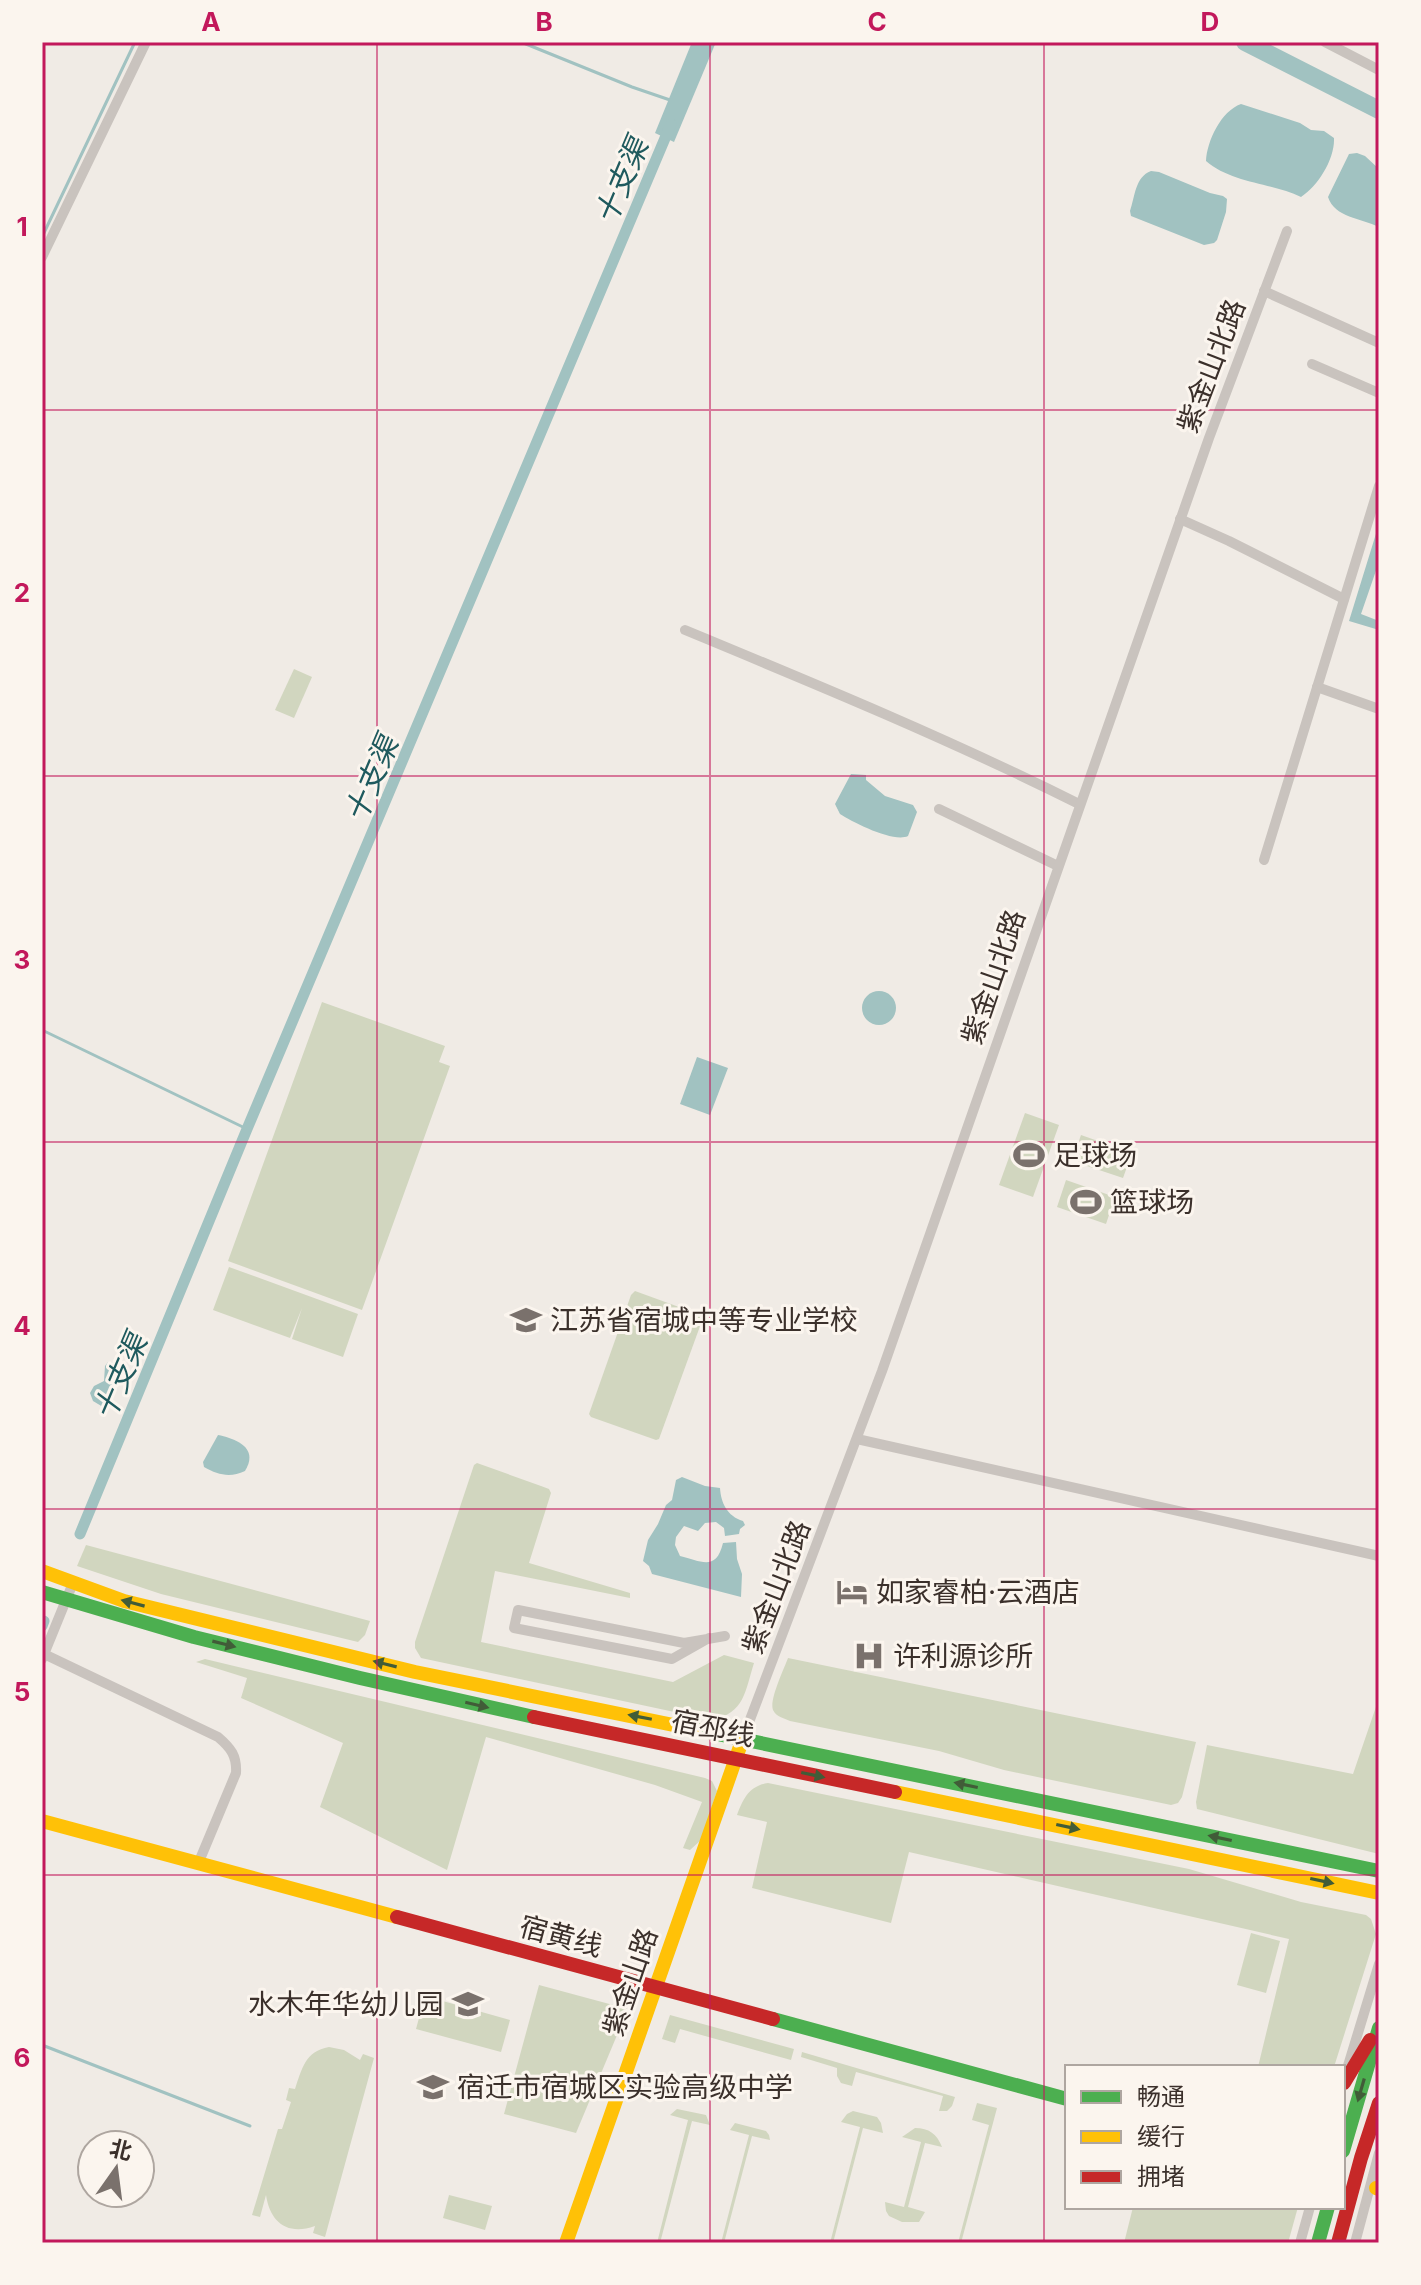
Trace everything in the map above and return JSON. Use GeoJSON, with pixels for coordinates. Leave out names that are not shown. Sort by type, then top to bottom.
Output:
{"type":"FeatureCollection","features":[{"type":"Feature","properties":{"kind":"main road","name":"宿邳线"},"geometry":{"type":"LineString","coordinates":[[42,1571],[124,1601],[415,1672],[1379,1871]]}},
{"type":"Feature","properties":{"kind":"main road","name":"宿邳线"},"geometry":{"type":"LineString","coordinates":[[42,1592],[194,1637],[360,1678],[619,1736],[1379,1893]]}},
{"type":"Feature","properties":{"kind":"main road","name":"紫金山路"},"geometry":{"type":"LineString","coordinates":[[566,2243],[743,1738]]}},
{"type":"Feature","properties":{"kind":"main road","name":"宿黄线"},"geometry":{"type":"LineString","coordinates":[[42,1821],[1065,2098]]}},
{"type":"Feature","properties":{"kind":"main road"},"geometry":{"type":"LineString","coordinates":[[1345,2081],[1379,2027]]}},
{"type":"Feature","properties":{"kind":"main road"},"geometry":{"type":"LineString","coordinates":[[1345,2144],[1379,2027]]}},
{"type":"Feature","properties":{"kind":"main road"},"geometry":{"type":"LineString","coordinates":[[1338,2243],[1379,2103]]}},
{"type":"Feature","properties":{"kind":"main road"},"geometry":{"type":"LineString","coordinates":[[1318,2243],[1327,2209]]}},
{"type":"Feature","properties":{"kind":"street"},"geometry":{"type":"LineString","coordinates":[[42,257],[146,42]]}},
{"type":"Feature","properties":{"kind":"street"},"geometry":{"type":"LineString","coordinates":[[1325,42],[1379,70]]}},
{"type":"Feature","properties":{"kind":"street","name":"紫金山北路"},"geometry":{"type":"LineString","coordinates":[[743,1738],[857,1439],[1180,519],[1287,231]]}},
{"type":"Feature","properties":{"kind":"street"},"geometry":{"type":"LineString","coordinates":[[1264,291],[1379,343]]}},
{"type":"Feature","properties":{"kind":"street"},"geometry":{"type":"LineString","coordinates":[[1312,364],[1379,393]]}},
{"type":"Feature","properties":{"kind":"street"},"geometry":{"type":"LineString","coordinates":[[1264,860],[1379,486]]}},
{"type":"Feature","properties":{"kind":"street"},"geometry":{"type":"LineString","coordinates":[[1180,519],[1344,599]]}},
{"type":"Feature","properties":{"kind":"street"},"geometry":{"type":"LineString","coordinates":[[685,630],[888,716],[1079,804]]}},
{"type":"Feature","properties":{"kind":"street"},"geometry":{"type":"LineString","coordinates":[[1317,687],[1379,709]]}},
{"type":"Feature","properties":{"kind":"street"},"geometry":{"type":"LineString","coordinates":[[939,809],[1058,866]]}},
{"type":"Feature","properties":{"kind":"street"},"geometry":{"type":"LineString","coordinates":[[857,1439],[1379,1556]]}},
{"type":"Feature","properties":{"kind":"street"},"geometry":{"type":"LineString","coordinates":[[73,1583],[43,1657],[218,1737],[236,1758],[236,1773],[198,1864]]}},
{"type":"Feature","properties":{"kind":"street"},"geometry":{"type":"LineString","coordinates":[[709,1638],[672,1659],[514,1628],[518,1610],[684,1643],[709,1638],[725,1636]]}},
{"type":"Feature","properties":{"kind":"street"},"geometry":{"type":"LineString","coordinates":[[1345,2077],[1379,1964]]}},
{"type":"Feature","properties":{"kind":"street"},"geometry":{"type":"LineString","coordinates":[[1355,2243],[1379,2153]]}},
{"type":"Feature","properties":{"kind":"street"},"geometry":{"type":"LineString","coordinates":[[1300,2243],[1309,2209]]}},
{"type":"Feature","properties":{"kind":"green space"},"geometry":{"type":"Polygon","coordinates":[[[294,669],[312,677],[294,718],[275,710],[294,669]]]}},
{"type":"Feature","properties":{"kind":"green space"},"geometry":{"type":"Polygon","coordinates":[[[322,1002],[445,1046],[439,1062],[450,1066],[362,1310],[228,1261],[322,1002]]]}},
{"type":"Feature","properties":{"kind":"green space","name":"足球场"},"geometry":{"type":"Polygon","coordinates":[[[1025,1113],[1059,1125],[1033,1197],[999,1185],[1025,1113]]]}},
{"type":"Feature","properties":{"kind":"green space"},"geometry":{"type":"Polygon","coordinates":[[[1081,1135],[1132,1153],[1123,1178],[1072,1161],[1081,1135]]]}},
{"type":"Feature","properties":{"kind":"green space","name":"篮球场"},"geometry":{"type":"Polygon","coordinates":[[[1066,1180],[1115,1197],[1106,1224],[1057,1207],[1066,1180]]]}},
{"type":"Feature","properties":{"kind":"green space"},"geometry":{"type":"Polygon","coordinates":[[[229,1267],[358,1314],[343,1357],[292,1339],[302,1308],[290,1338],[213,1310],[229,1267]]]}},
{"type":"Feature","properties":{"kind":"green space"},"geometry":{"type":"Polygon","coordinates":[[[635,1291],[703,1318],[659,1439],[656,1440],[589,1414],[635,1291]]]}},
{"type":"Feature","properties":{"kind":"green space"},"geometry":{"type":"Polygon","coordinates":[[[477,1463],[549,1489],[551,1493],[529,1563],[630,1593],[630,1598],[495,1571],[481,1642],[673,1682],[724,1655],[754,1663],[737,1706],[723,1717],[712,1720],[421,1658],[415,1642],[477,1463]]]}},
{"type":"Feature","properties":{"kind":"green space"},"geometry":{"type":"Polygon","coordinates":[[[86,1545],[370,1621],[365,1635],[358,1642],[161,1594],[77,1566],[86,1545]]]}},
{"type":"Feature","properties":{"kind":"green space"},"geometry":{"type":"Polygon","coordinates":[[[788,1658],[1196,1742],[1182,1797],[1178,1803],[1171,1805],[1004,1770],[939,1751],[790,1721],[776,1714],[772,1705],[788,1658]]]}},
{"type":"Feature","properties":{"kind":"green space"},"geometry":{"type":"Polygon","coordinates":[[[205,1659],[705,1778],[712,1781],[717,1791],[701,1840],[690,1850],[683,1848],[702,1802],[655,1785],[486,1737],[447,1870],[320,1807],[343,1743],[241,1698],[247,1678],[196,1662],[205,1659]]]}},
{"type":"Feature","properties":{"kind":"green space"},"geometry":{"type":"Polygon","coordinates":[[[1379,1698],[1379,1854],[1197,1809],[1207,1745],[1353,1774],[1379,1698]]]}},
{"type":"Feature","properties":{"kind":"green space"},"geometry":{"type":"Polygon","coordinates":[[[768,1783],[1189,1869],[1301,1902],[1366,1915],[1371,1919],[1376,1934],[1335,2065],[1258,2065],[1289,1939],[909,1852],[891,1923],[752,1888],[767,1822],[737,1815],[748,1794],[768,1783]]]}},
{"type":"Feature","properties":{"kind":"green space"},"geometry":{"type":"Polygon","coordinates":[[[1251,1933],[1280,1941],[1266,1993],[1237,1985],[1251,1933]]]}},
{"type":"Feature","properties":{"kind":"green space"},"geometry":{"type":"Polygon","coordinates":[[[539,1985],[628,2009],[576,2133],[504,2114],[539,1985]]]}},
{"type":"Feature","properties":{"kind":"green space"},"geometry":{"type":"Polygon","coordinates":[[[425,1996],[510,2020],[501,2052],[416,2029],[425,1996]]]}},
{"type":"Feature","properties":{"kind":"green space"},"geometry":{"type":"Polygon","coordinates":[[[670,2015],[794,2049],[791,2060],[680,2029],[675,2043],[662,2039],[670,2015]]]}},
{"type":"Feature","properties":{"kind":"green space"},"geometry":{"type":"Polygon","coordinates":[[[329,2047],[344,2050],[360,2060],[363,2054],[374,2058],[325,2237],[313,2233],[315,2226],[296,2229],[282,2224],[271,2213],[266,2195],[260,2217],[252,2215],[278,2129],[282,2129],[291,2102],[286,2100],[289,2088],[295,2089],[310,2057],[329,2047]]]}},
{"type":"Feature","properties":{"kind":"green space"},"geometry":{"type":"Polygon","coordinates":[[[802,2052],[955,2097],[947,2111],[939,2111],[943,2096],[856,2072],[852,2086],[841,2083],[837,2068],[801,2057],[802,2052]]]}},
{"type":"Feature","properties":{"kind":"green space"},"geometry":{"type":"Polygon","coordinates":[[[977,2103],[997,2108],[961,2243],[958,2243],[989,2125],[972,2120],[977,2103]]]}},
{"type":"Feature","properties":{"kind":"green space"},"geometry":{"type":"Polygon","coordinates":[[[677,2109],[706,2115],[710,2125],[692,2121],[660,2243],[657,2243],[688,2120],[670,2115],[677,2109]]]}},
{"type":"Feature","properties":{"kind":"green space"},"geometry":{"type":"Polygon","coordinates":[[[853,2111],[877,2117],[883,2133],[863,2128],[833,2243],[830,2243],[860,2127],[841,2122],[853,2111]]]}},
{"type":"Feature","properties":{"kind":"green space"},"geometry":{"type":"Polygon","coordinates":[[[735,2123],[766,2131],[770,2140],[752,2136],[724,2243],[721,2243],[749,2135],[730,2130],[735,2123]]]}},
{"type":"Feature","properties":{"kind":"green space"},"geometry":{"type":"Polygon","coordinates":[[[915,2128],[932,2133],[942,2147],[925,2143],[908,2207],[925,2212],[919,2222],[902,2222],[889,2216],[885,2202],[904,2207],[921,2142],[902,2137],[915,2128]]]}},
{"type":"Feature","properties":{"kind":"green space"},"geometry":{"type":"Polygon","coordinates":[[[449,2195],[492,2206],[485,2230],[443,2218],[449,2195]]]}},
{"type":"Feature","properties":{"kind":"green space"},"geometry":{"type":"Polygon","coordinates":[[[1132,2209],[1297,2209],[1288,2243],[1124,2243],[1132,2209]]]}},
{"type":"Feature","properties":{"kind":"water"},"geometry":{"type":"Polygon","coordinates":[[[692,42],[716,42],[674,142],[655,133],[692,42]]]}},
{"type":"Feature","properties":{"kind":"water"},"geometry":{"type":"Polygon","coordinates":[[[1241,104],[1300,123],[1311,130],[1324,131],[1334,138],[1332,155],[1324,171],[1301,197],[1227,174],[1206,161],[1216,128],[1227,113],[1241,104]]]}},
{"type":"Feature","properties":{"kind":"water"},"geometry":{"type":"Polygon","coordinates":[[[1357,153],[1379,169],[1379,227],[1342,213],[1328,197],[1349,154],[1357,153]]]}},
{"type":"Feature","properties":{"kind":"water"},"geometry":{"type":"Polygon","coordinates":[[[1151,171],[1227,199],[1226,212],[1214,243],[1204,245],[1131,216],[1139,183],[1151,171]]]}},
{"type":"Feature","properties":{"kind":"water"},"geometry":{"type":"Polygon","coordinates":[[[1379,524],[1379,562],[1361,614],[1379,621],[1379,630],[1349,621],[1379,524]]]}},
{"type":"Feature","properties":{"kind":"water"},"geometry":{"type":"Polygon","coordinates":[[[851,774],[866,775],[866,780],[885,796],[913,805],[917,812],[908,836],[893,837],[840,814],[835,804],[851,774]]]}},
{"type":"Feature","properties":{"kind":"water"},"geometry":{"type":"Polygon","coordinates":[[[879,991],[891,996],[896,1008],[891,1020],[879,1025],[867,1020],[862,1008],[867,996],[879,991]]]}},
{"type":"Feature","properties":{"kind":"water"},"geometry":{"type":"Polygon","coordinates":[[[697,1057],[728,1068],[710,1115],[680,1104],[697,1057]]]}},
{"type":"Feature","properties":{"kind":"water"},"geometry":{"type":"Polygon","coordinates":[[[108,1362],[123,1368],[122,1379],[115,1388],[110,1404],[103,1407],[93,1401],[90,1393],[94,1386],[104,1381],[108,1362]]]}},
{"type":"Feature","properties":{"kind":"water"},"geometry":{"type":"Polygon","coordinates":[[[218,1435],[239,1442],[248,1451],[249,1463],[245,1471],[224,1475],[204,1467],[203,1462],[218,1435]]]}},
{"type":"Feature","properties":{"kind":"water"},"geometry":{"type":"Polygon","coordinates":[[[682,1477],[720,1488],[726,1508],[745,1525],[739,1534],[725,1536],[724,1528],[716,1522],[705,1523],[698,1531],[684,1526],[676,1537],[675,1545],[680,1556],[701,1562],[712,1561],[723,1543],[736,1542],[742,1574],[741,1597],[652,1574],[643,1561],[648,1540],[666,1505],[672,1500],[676,1480],[682,1477]]]}},
{"type":"Feature","properties":{"kind":"waterway"},"geometry":{"type":"LineString","coordinates":[[42,237],[135,42]]}},
{"type":"Feature","properties":{"kind":"waterway"},"geometry":{"type":"LineString","coordinates":[[521,42],[670,100]]}},
{"type":"Feature","properties":{"kind":"waterway"},"geometry":{"type":"LineString","coordinates":[[1245,42],[1379,110]]}},
{"type":"Feature","properties":{"kind":"waterway","name":"十支渠"},"geometry":{"type":"LineString","coordinates":[[80,1534],[247,1129],[671,124]]}},
{"type":"Feature","properties":{"kind":"waterway"},"geometry":{"type":"LineString","coordinates":[[42,1030],[247,1129]]}},
{"type":"Feature","properties":{"kind":"waterway","name":"十支渠"},"geometry":{"type":"LineString","coordinates":[[42,1626],[44,1621]]}},
{"type":"Feature","properties":{"kind":"waterway"},"geometry":{"type":"LineString","coordinates":[[42,2045],[250,2126]]}},
{"type":"Feature","properties":{"kind":"traffic: fast"},"geometry":{"type":"LineString","coordinates":[[42,1592],[194,1637],[534,1717]]}},
{"type":"Feature","properties":{"kind":"traffic: fast"},"geometry":{"type":"LineString","coordinates":[[693,1729],[1379,1871]]}},
{"type":"Feature","properties":{"kind":"traffic: fast"},"geometry":{"type":"LineString","coordinates":[[773,2019],[1065,2098]]}},
{"type":"Feature","properties":{"kind":"traffic: fast"},"geometry":{"type":"LineString","coordinates":[[1345,2144],[1379,2028]]}},
{"type":"Feature","properties":{"kind":"traffic: fast"},"geometry":{"type":"LineString","coordinates":[[1318,2243],[1327,2209]]}},
{"type":"Feature","properties":{"kind":"traffic: slow"},"geometry":{"type":"LineString","coordinates":[[42,1571],[124,1601],[415,1672],[693,1729]]}},
{"type":"Feature","properties":{"kind":"traffic: slow"},"geometry":{"type":"LineString","coordinates":[[566,2243],[743,1738]]}},
{"type":"Feature","properties":{"kind":"traffic: slow"},"geometry":{"type":"LineString","coordinates":[[895,1792],[1379,1893]]}},
{"type":"Feature","properties":{"kind":"traffic: slow"},"geometry":{"type":"LineString","coordinates":[[42,1821],[397,1917]]}},
{"type":"Feature","properties":{"kind":"traffic: jam"},"geometry":{"type":"LineString","coordinates":[[534,1717],[895,1792]]}},
{"type":"Feature","properties":{"kind":"traffic: jam"},"geometry":{"type":"LineString","coordinates":[[397,1917],[773,2019]]}},
{"type":"Feature","properties":{"kind":"traffic: jam"},"geometry":{"type":"LineString","coordinates":[[1345,2081],[1370,2040]]}},
{"type":"Feature","properties":{"kind":"traffic: jam"},"geometry":{"type":"LineString","coordinates":[[1338,2243],[1379,2103]]}},
{"type":"Feature","properties":{"kind":"place","name":"足球场"},"geometry":{"type":"Point","coordinates":[1029,1155]}},
{"type":"Feature","properties":{"kind":"place","name":"篮球场"},"geometry":{"type":"Point","coordinates":[1086,1202]}},
{"type":"Feature","properties":{"kind":"place","name":"江苏省宿城中等专业学校"},"geometry":{"type":"Point","coordinates":[526,1320]}},
{"type":"Feature","properties":{"kind":"place","name":"如家睿柏·云酒店"},"geometry":{"type":"Point","coordinates":[852,1592]}},
{"type":"Feature","properties":{"kind":"place","name":"许利源诊所"},"geometry":{"type":"Point","coordinates":[869,1656]}},
{"type":"Feature","properties":{"kind":"place","name":"水木年华幼儿园"},"geometry":{"type":"Point","coordinates":[468,2004]}},
{"type":"Feature","properties":{"kind":"place","name":"宿迁市宿城区实验高级中学"},"geometry":{"type":"Point","coordinates":[433,2087]}}]}
